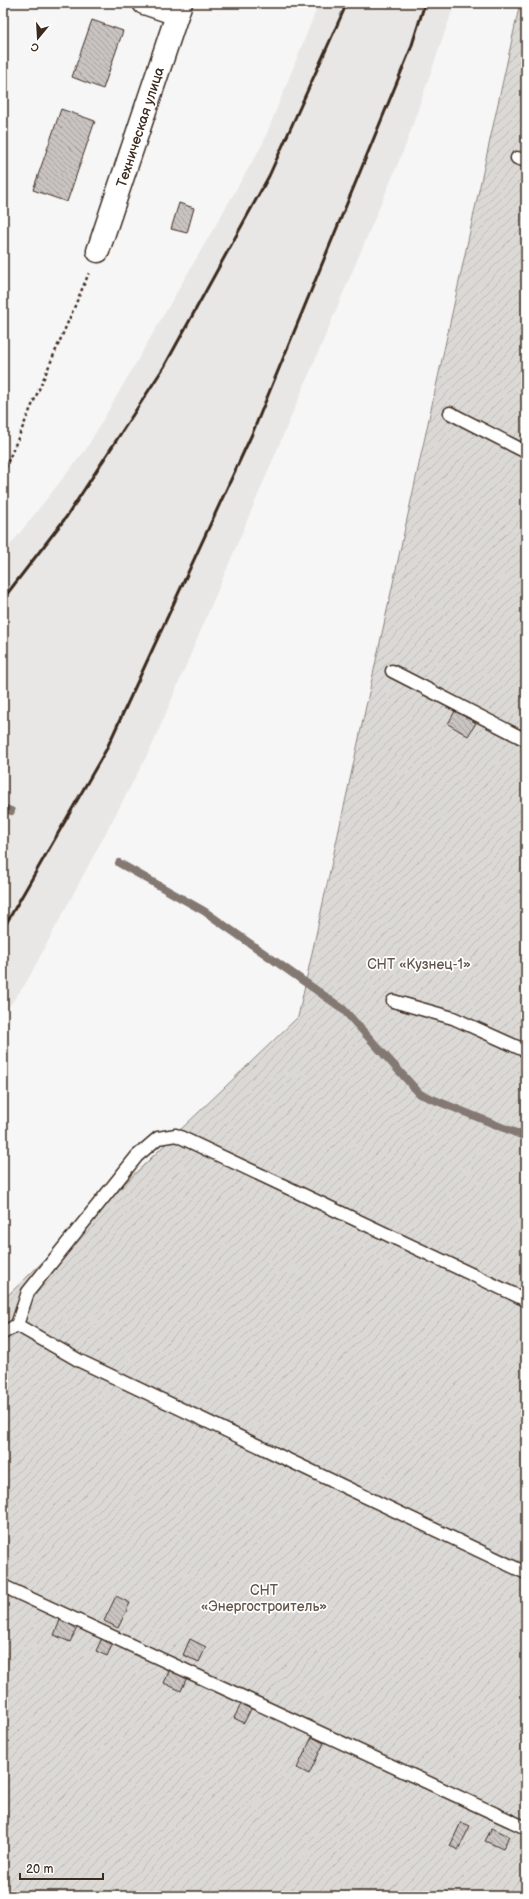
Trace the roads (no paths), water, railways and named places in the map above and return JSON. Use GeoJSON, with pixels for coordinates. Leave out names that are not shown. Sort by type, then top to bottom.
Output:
{"type":"FeatureCollection","features":[{"type":"Feature","properties":{"kind":"street"},"geometry":{"type":"LineString","coordinates":[[144,3],[179,9]]}},
{"type":"Feature","properties":{"kind":"street","name":"Техническая улица"},"geometry":{"type":"LineString","coordinates":[[98,251],[179,9]]}},
{"type":"Feature","properties":{"kind":"lane"},"geometry":{"type":"LineString","coordinates":[[450,414],[526,452]]}},
{"type":"Feature","properties":{"kind":"lane"},"geometry":{"type":"LineString","coordinates":[[392,671],[526,740]]}},
{"type":"Feature","properties":{"kind":"lane"},"geometry":{"type":"LineString","coordinates":[[393,1001],[453,1018],[526,1051]]}},
{"type":"Feature","properties":{"kind":"lane"},"geometry":{"type":"LineString","coordinates":[[3,1333],[17,1325],[28,1292],[137,1156],[158,1138],[176,1135],[526,1300]]}},
{"type":"Feature","properties":{"kind":"lane"},"geometry":{"type":"LineString","coordinates":[[17,1325],[80,1361],[526,1573]]}},
{"type":"Feature","properties":{"kind":"lane"},"geometry":{"type":"LineString","coordinates":[[3,1586],[526,1828]]}},
{"type":"Feature","properties":{"kind":"waterway"},"geometry":{"type":"LineString","coordinates":[[3,808],[11,811]]}},
{"type":"Feature","properties":{"kind":"waterway"},"geometry":{"type":"LineString","coordinates":[[119,863],[204,911],[343,1009],[420,1094],[526,1137]]}},
{"type":"Feature","properties":{"kind":"railway"},"geometry":{"type":"LineString","coordinates":[[3,599],[67,516],[164,367],[269,176],[347,3]]}},
{"type":"Feature","properties":{"kind":"railway"},"geometry":{"type":"LineString","coordinates":[[3,929],[106,750],[252,434],[411,48],[425,3]]}},
{"type":"Feature","properties":{"kind":"park label","name":"СНТ «Кузнец-1»"},"geometry":{"type":"Point","coordinates":[419,964]}},
{"type":"Feature","properties":{"kind":"park label","name":"СНТ «Энергостроитель»"},"geometry":{"type":"Point","coordinates":[264,1598]}}]}
